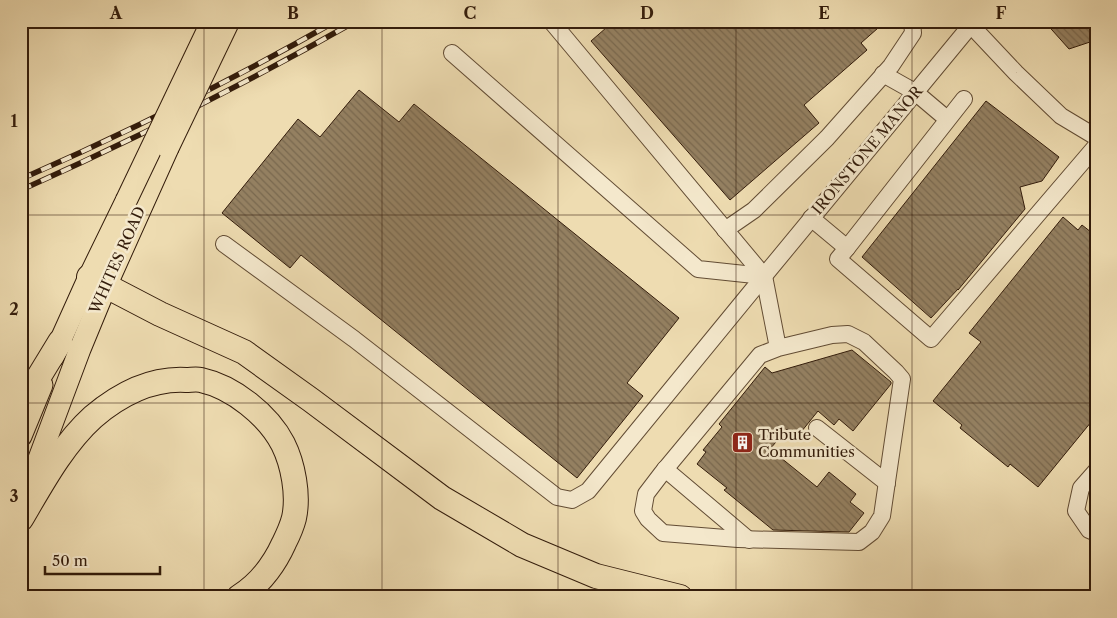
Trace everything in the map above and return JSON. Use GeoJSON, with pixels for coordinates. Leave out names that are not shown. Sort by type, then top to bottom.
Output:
{"type":"FeatureCollection","features":[{"type":"Feature","properties":{"kind":"highway"},"geometry":{"type":"LineString","coordinates":[[97,281],[160,314],[244,352],[442,498],[522,545],[596,576],[680,597]]}},
{"type":"Feature","properties":{"kind":"highway"},"geometry":{"type":"LineString","coordinates":[[21,406],[60,342]]}},
{"type":"Feature","properties":{"kind":"highway"},"geometry":{"type":"LineString","coordinates":[[21,519],[49,471],[82,429],[109,405],[124,395],[148,384],[182,379],[200,380],[217,386],[236,395],[264,418],[282,444],[294,480],[294,518],[279,553],[266,573],[239,597]]}},
{"type":"Feature","properties":{"kind":"main road","name":"WHITES ROAD"},"geometry":{"type":"LineString","coordinates":[[136,199],[212,21]]}},
{"type":"Feature","properties":{"kind":"main road","name":"WHITES ROAD"},"geometry":{"type":"LineString","coordinates":[[21,436],[60,342],[97,281],[136,199],[229,21]]}},
{"type":"Feature","properties":{"kind":"main road","name":"WHITES ROAD"},"geometry":{"type":"LineString","coordinates":[[21,506],[80,348],[97,281]]}},
{"type":"Feature","properties":{"kind":"street"},"geometry":{"type":"LineString","coordinates":[[551,21],[764,276],[778,348]]}},
{"type":"Feature","properties":{"kind":"street"},"geometry":{"type":"LineString","coordinates":[[726,230],[754,210],[827,138],[891,66],[913,33],[912,21]]}},
{"type":"Feature","properties":{"kind":"street"},"geometry":{"type":"LineString","coordinates":[[969,23],[1016,73],[1061,116],[1096,137]]}},
{"type":"Feature","properties":{"kind":"street","name":"IRONSTONE MANOR"},"geometry":{"type":"LineString","coordinates":[[224,244],[354,339],[557,497],[572,500],[588,491],[915,92],[969,23]]}},
{"type":"Feature","properties":{"kind":"street"},"geometry":{"type":"LineString","coordinates":[[452,54],[698,269],[764,276]]}},
{"type":"Feature","properties":{"kind":"street"},"geometry":{"type":"LineString","coordinates":[[883,74],[915,92],[947,119]]}},
{"type":"Feature","properties":{"kind":"street"},"geometry":{"type":"LineString","coordinates":[[964,99],[838,259],[931,339],[1096,146]]}},
{"type":"Feature","properties":{"kind":"street"},"geometry":{"type":"LineString","coordinates":[[811,218],[847,248]]}},
{"type":"Feature","properties":{"kind":"street"},"geometry":{"type":"LineString","coordinates":[[848,334],[864,342],[902,379],[882,516],[872,532],[859,542],[748,540],[663,533],[648,519],[643,511],[646,494],[665,469],[760,354],[832,335],[848,334]]}},
{"type":"Feature","properties":{"kind":"street"},"geometry":{"type":"LineString","coordinates":[[816,428],[887,483]]}},
{"type":"Feature","properties":{"kind":"street"},"geometry":{"type":"LineString","coordinates":[[665,469],[748,540]]}},
{"type":"Feature","properties":{"kind":"street"},"geometry":{"type":"LineString","coordinates":[[1096,471],[1081,488],[1076,511],[1089,530],[1096,533]]}},
{"type":"Feature","properties":{"kind":"building"},"geometry":{"type":"Polygon","coordinates":[[[614,21],[886,21],[861,43],[867,50],[804,105],[819,123],[730,200],[591,41],[614,21]]]}},
{"type":"Feature","properties":{"kind":"building"},"geometry":{"type":"Polygon","coordinates":[[[1044,21],[1096,21],[1096,40],[1069,49],[1044,21]]]}},
{"type":"Feature","properties":{"kind":"building"},"geometry":{"type":"Polygon","coordinates":[[[359,90],[399,122],[414,104],[679,318],[627,383],[643,396],[577,478],[301,255],[290,268],[222,213],[298,119],[320,137],[359,90]]]}},
{"type":"Feature","properties":{"kind":"building"},"geometry":{"type":"Polygon","coordinates":[[[986,101],[1059,157],[1042,181],[1020,187],[1025,209],[958,290],[931,318],[862,257],[986,101]]]}},
{"type":"Feature","properties":{"kind":"building"},"geometry":{"type":"Polygon","coordinates":[[[1063,217],[1078,230],[1082,225],[1096,236],[1096,416],[1038,487],[1010,464],[1008,467],[960,428],[962,425],[933,401],[981,342],[969,333],[1063,217]]]}},
{"type":"Feature","properties":{"kind":"building","name":"Tribute Communities"},"geometry":{"type":"Polygon","coordinates":[[[852,350],[891,382],[853,431],[839,419],[834,425],[818,411],[797,437],[787,429],[770,449],[817,487],[829,472],[856,494],[850,502],[864,513],[849,532],[773,530],[724,490],[727,488],[697,464],[706,452],[703,450],[722,427],[719,424],[765,367],[772,373],[852,350]]]}},
{"type":"Feature","properties":{"kind":"railway"},"geometry":{"type":"LineString","coordinates":[[21,179],[181,104],[259,64],[336,21]]}},
{"type":"Feature","properties":{"kind":"railway"},"geometry":{"type":"LineString","coordinates":[[21,190],[190,110],[356,21]]}},
{"type":"Feature","properties":{"kind":"place","name":"Tribute Communities"},"geometry":{"type":"Point","coordinates":[742,443]}}]}
